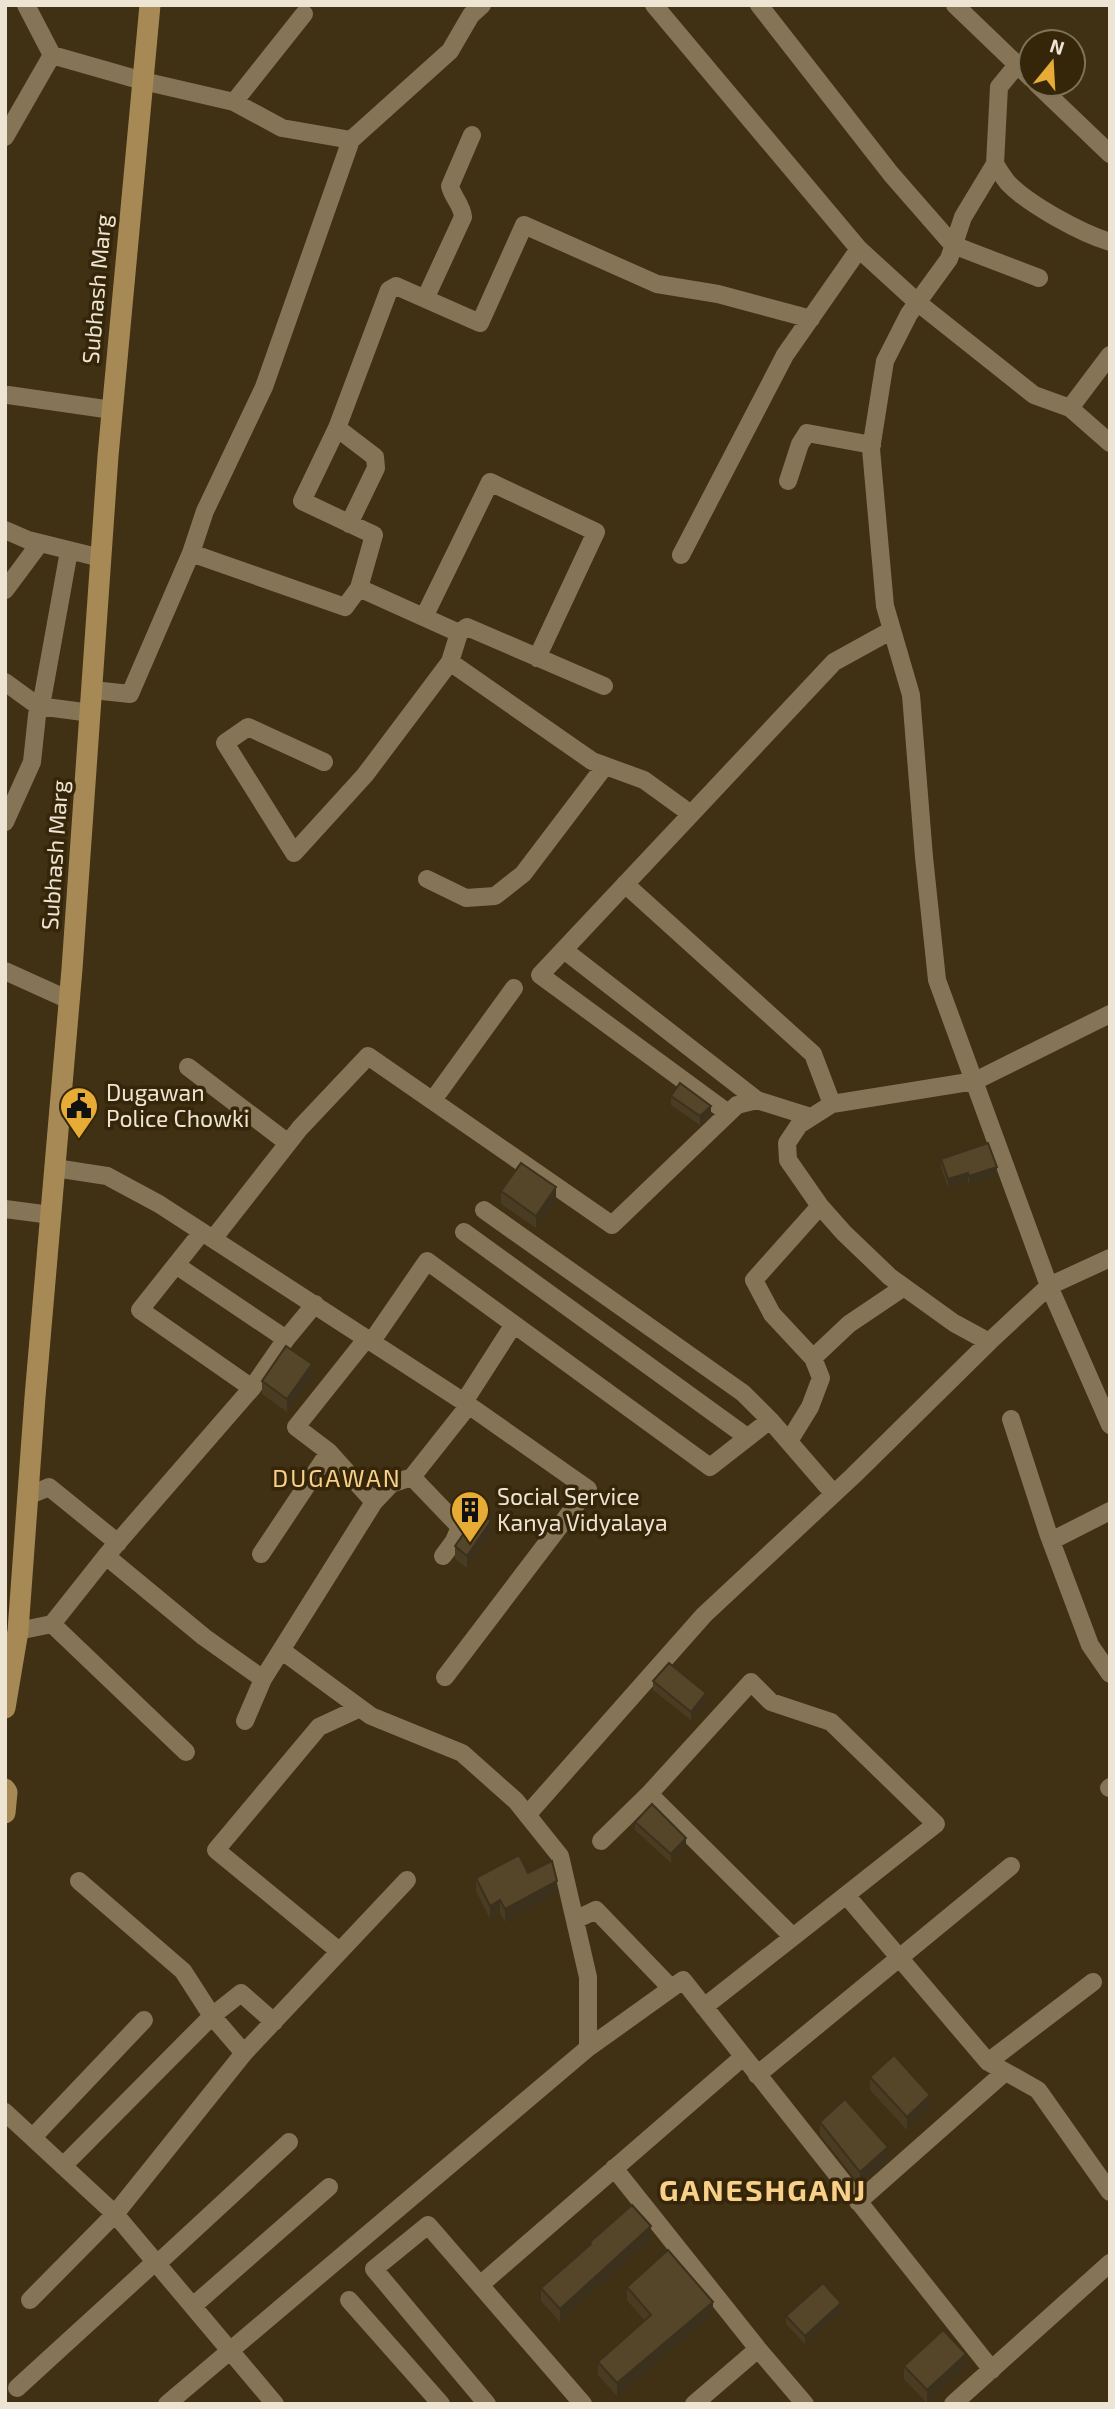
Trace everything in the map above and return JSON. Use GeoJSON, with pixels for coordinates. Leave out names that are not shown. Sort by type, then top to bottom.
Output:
{"type":"FeatureCollection","features":[{"type":"Feature","properties":{"kind":"main road","name":"Subhash Marg"},"geometry":{"type":"LineString","coordinates":[[5,1708],[18,1631],[113,410],[150,5]]}},
{"type":"Feature","properties":{"kind":"main road"},"geometry":{"type":"LineString","coordinates":[[5,1789],[5,1813]]}},
{"type":"Feature","properties":{"kind":"street"},"geometry":{"type":"LineString","coordinates":[[26,5],[52,55],[234,103],[282,128],[351,140]]}},
{"type":"Feature","properties":{"kind":"street"},"geometry":{"type":"LineString","coordinates":[[93,690],[130,694],[191,552],[205,511],[264,387],[351,140],[450,51],[471,15],[482,5]]}},
{"type":"Feature","properties":{"kind":"street"},"geometry":{"type":"LineString","coordinates":[[654,5],[859,249],[917,302],[1034,395],[1070,408],[1110,443]]}},
{"type":"Feature","properties":{"kind":"street"},"geometry":{"type":"LineString","coordinates":[[759,5],[891,174],[953,245],[1040,278]]}},
{"type":"Feature","properties":{"kind":"street"},"geometry":{"type":"LineString","coordinates":[[961,8],[1017,65],[999,88],[995,164],[963,217],[949,259],[909,314],[885,361],[872,445],[886,606],[911,695],[937,980],[1049,1286],[1110,1425]]}},
{"type":"Feature","properties":{"kind":"street"},"geometry":{"type":"LineString","coordinates":[[234,103],[304,14]]}},
{"type":"Feature","properties":{"kind":"street"},"geometry":{"type":"LineString","coordinates":[[5,137],[52,55]]}},
{"type":"Feature","properties":{"kind":"street"},"geometry":{"type":"LineString","coordinates":[[1052,98],[1110,154]]}},
{"type":"Feature","properties":{"kind":"street"},"geometry":{"type":"LineString","coordinates":[[426,297],[463,217],[462,208],[452,195],[450,186],[472,135]]}},
{"type":"Feature","properties":{"kind":"street"},"geometry":{"type":"LineString","coordinates":[[995,164],[1009,183],[1042,208],[1098,239],[1110,242]]}},
{"type":"Feature","properties":{"kind":"street"},"geometry":{"type":"LineString","coordinates":[[191,552],[345,607],[359,588],[374,536],[302,501],[337,428],[389,290],[396,286],[480,323],[524,225],[657,284],[718,294],[811,319]]}},
{"type":"Feature","properties":{"kind":"street"},"geometry":{"type":"LineString","coordinates":[[681,555],[785,355],[859,249]]}},
{"type":"Feature","properties":{"kind":"street"},"geometry":{"type":"LineString","coordinates":[[1070,408],[1110,355]]}},
{"type":"Feature","properties":{"kind":"street"},"geometry":{"type":"LineString","coordinates":[[8,395],[113,410]]}},
{"type":"Feature","properties":{"kind":"street"},"geometry":{"type":"LineString","coordinates":[[337,428],[375,457],[376,468],[349,523]]}},
{"type":"Feature","properties":{"kind":"street"},"geometry":{"type":"LineString","coordinates":[[788,481],[800,444],[807,433],[872,445]]}},
{"type":"Feature","properties":{"kind":"street"},"geometry":{"type":"LineString","coordinates":[[424,617],[490,482],[596,532],[537,657]]}},
{"type":"Feature","properties":{"kind":"street"},"geometry":{"type":"LineString","coordinates":[[5,530],[28,540],[102,558]]}},
{"type":"Feature","properties":{"kind":"street"},"geometry":{"type":"LineString","coordinates":[[5,590],[40,543]]}},
{"type":"Feature","properties":{"kind":"street"},"geometry":{"type":"LineString","coordinates":[[5,822],[32,762],[38,706],[43,695],[69,551]]}},
{"type":"Feature","properties":{"kind":"street"},"geometry":{"type":"LineString","coordinates":[[359,588],[459,633]]}},
{"type":"Feature","properties":{"kind":"street"},"geometry":{"type":"LineString","coordinates":[[324,762],[248,727],[225,743],[294,853],[365,775],[450,662],[459,633],[467,627],[604,686]]}},
{"type":"Feature","properties":{"kind":"street"},"geometry":{"type":"LineString","coordinates":[[729,1113],[540,975],[834,662],[892,630]]}},
{"type":"Feature","properties":{"kind":"street"},"geometry":{"type":"LineString","coordinates":[[450,662],[592,761],[644,780],[691,814]]}},
{"type":"Feature","properties":{"kind":"street"},"geometry":{"type":"LineString","coordinates":[[5,682],[38,706],[91,713]]}},
{"type":"Feature","properties":{"kind":"street"},"geometry":{"type":"LineString","coordinates":[[427,879],[466,898],[495,895],[523,874],[605,766]]}},
{"type":"Feature","properties":{"kind":"street"},"geometry":{"type":"LineString","coordinates":[[625,884],[813,1054],[832,1104]]}},
{"type":"Feature","properties":{"kind":"street"},"geometry":{"type":"LineString","coordinates":[[564,950],[757,1100],[811,1117]]}},
{"type":"Feature","properties":{"kind":"street"},"geometry":{"type":"LineString","coordinates":[[5,971],[69,1000]]}},
{"type":"Feature","properties":{"kind":"street"},"geometry":{"type":"LineString","coordinates":[[433,1100],[514,988]]}},
{"type":"Feature","properties":{"kind":"street"},"geometry":{"type":"LineString","coordinates":[[989,1342],[954,1323],[890,1277],[853,1242],[820,1206],[788,1160],[787,1143],[799,1125],[832,1104],[975,1081],[1110,1014]]}},
{"type":"Feature","properties":{"kind":"street"},"geometry":{"type":"LineString","coordinates":[[252,1388],[140,1310],[176,1265],[207,1236],[368,1056],[612,1225],[737,1105],[757,1100]]}},
{"type":"Feature","properties":{"kind":"street"},"geometry":{"type":"LineString","coordinates":[[188,1067],[288,1143]]}},
{"type":"Feature","properties":{"kind":"street"},"geometry":{"type":"LineString","coordinates":[[55,1168],[107,1176],[159,1205],[523,1441],[588,1489],[445,1677]]}},
{"type":"Feature","properties":{"kind":"street"},"geometry":{"type":"LineString","coordinates":[[789,1441],[810,1407],[821,1378],[813,1358],[772,1314],[754,1280],[820,1206]]}},
{"type":"Feature","properties":{"kind":"street"},"geometry":{"type":"LineString","coordinates":[[5,1209],[51,1215]]}},
{"type":"Feature","properties":{"kind":"street"},"geometry":{"type":"LineString","coordinates":[[484,1210],[743,1393],[834,1494]]}},
{"type":"Feature","properties":{"kind":"street"},"geometry":{"type":"LineString","coordinates":[[464,1232],[747,1437]]}},
{"type":"Feature","properties":{"kind":"street"},"geometry":{"type":"LineString","coordinates":[[527,1815],[704,1615],[834,1494],[989,1342],[1049,1286],[1110,1258]]}},
{"type":"Feature","properties":{"kind":"street"},"geometry":{"type":"LineString","coordinates":[[374,1502],[329,1452],[296,1427],[370,1340],[427,1261],[710,1467],[770,1420]]}},
{"type":"Feature","properties":{"kind":"street"},"geometry":{"type":"LineString","coordinates":[[176,1265],[286,1339]]}},
{"type":"Feature","properties":{"kind":"street"},"geometry":{"type":"LineString","coordinates":[[813,1358],[849,1324],[904,1287]]}},
{"type":"Feature","properties":{"kind":"street"},"geometry":{"type":"LineString","coordinates":[[18,1631],[52,1624],[112,1549],[252,1388],[286,1339],[315,1304]]}},
{"type":"Feature","properties":{"kind":"street"},"geometry":{"type":"LineString","coordinates":[[245,1721],[262,1679],[374,1502],[391,1484],[412,1477],[466,1404],[514,1324]]}},
{"type":"Feature","properties":{"kind":"street"},"geometry":{"type":"LineString","coordinates":[[1012,1419],[1051,1541],[1090,1645],[1110,1674]]}},
{"type":"Feature","properties":{"kind":"street"},"geometry":{"type":"LineString","coordinates":[[261,1554],[329,1452]]}},
{"type":"Feature","properties":{"kind":"street"},"geometry":{"type":"LineString","coordinates":[[412,1477],[460,1527],[443,1556]]}},
{"type":"Feature","properties":{"kind":"street"},"geometry":{"type":"LineString","coordinates":[[28,1496],[49,1487],[204,1637],[262,1679]]}},
{"type":"Feature","properties":{"kind":"street"},"geometry":{"type":"LineString","coordinates":[[1051,1541],[1110,1511]]}},
{"type":"Feature","properties":{"kind":"street"},"geometry":{"type":"LineString","coordinates":[[52,1624],[186,1752]]}},
{"type":"Feature","properties":{"kind":"street"},"geometry":{"type":"LineString","coordinates":[[281,1650],[370,1716],[461,1753],[516,1801],[560,1856],[588,1977],[588,2048]]}},
{"type":"Feature","properties":{"kind":"street"},"geometry":{"type":"LineString","coordinates":[[601,1841],[649,1794],[751,1682],[771,1702],[831,1722],[936,1824],[705,2007]]}},
{"type":"Feature","properties":{"kind":"street"},"geometry":{"type":"LineString","coordinates":[[339,1951],[216,1850],[319,1727],[360,1708]]}},
{"type":"Feature","properties":{"kind":"street"},"geometry":{"type":"LineString","coordinates":[[649,1794],[793,1937]]}},
{"type":"Feature","properties":{"kind":"street"},"geometry":{"type":"LineString","coordinates":[[757,2075],[1010,1866]]}},
{"type":"Feature","properties":{"kind":"street"},"geometry":{"type":"LineString","coordinates":[[30,2300],[115,2214],[243,2053],[407,1880]]}},
{"type":"Feature","properties":{"kind":"street"},"geometry":{"type":"LineString","coordinates":[[79,1881],[183,1971],[212,2016],[243,2053]]}},
{"type":"Feature","properties":{"kind":"street"},"geometry":{"type":"LineString","coordinates":[[846,1895],[988,2062],[1038,2090],[1110,2192]]}},
{"type":"Feature","properties":{"kind":"street"},"geometry":{"type":"LineString","coordinates":[[575,1920],[596,1910],[671,1988]]}},
{"type":"Feature","properties":{"kind":"street"},"geometry":{"type":"LineString","coordinates":[[167,2404],[588,2048],[683,1980],[992,2370]]}},
{"type":"Feature","properties":{"kind":"street"},"geometry":{"type":"LineString","coordinates":[[988,2062],[1093,1982]]}},
{"type":"Feature","properties":{"kind":"street"},"geometry":{"type":"LineString","coordinates":[[63,2166],[212,2016],[241,1993],[274,2022]]}},
{"type":"Feature","properties":{"kind":"street"},"geometry":{"type":"LineString","coordinates":[[33,2137],[144,2020]]}},
{"type":"Feature","properties":{"kind":"street"},"geometry":{"type":"LineString","coordinates":[[480,2285],[743,2057]]}},
{"type":"Feature","properties":{"kind":"street"},"geometry":{"type":"LineString","coordinates":[[858,2202],[1005,2072]]}},
{"type":"Feature","properties":{"kind":"street"},"geometry":{"type":"LineString","coordinates":[[5,2112],[115,2214],[275,2404]]}},
{"type":"Feature","properties":{"kind":"street"},"geometry":{"type":"LineString","coordinates":[[17,2388],[289,2142]]}},
{"type":"Feature","properties":{"kind":"street"},"geometry":{"type":"LineString","coordinates":[[614,2168],[805,2404]]}},
{"type":"Feature","properties":{"kind":"street"},"geometry":{"type":"LineString","coordinates":[[193,2306],[329,2187]]}},
{"type":"Feature","properties":{"kind":"street"},"geometry":{"type":"LineString","coordinates":[[487,2404],[374,2269],[428,2225],[583,2404]]}},
{"type":"Feature","properties":{"kind":"street"},"geometry":{"type":"LineString","coordinates":[[953,2404],[1110,2263]]}},
{"type":"Feature","properties":{"kind":"street"},"geometry":{"type":"LineString","coordinates":[[349,2300],[441,2404]]}},
{"type":"Feature","properties":{"kind":"street"},"geometry":{"type":"LineString","coordinates":[[695,2404],[758,2349]]}},
{"type":"Feature","properties":{"kind":"building"},"geometry":{"type":"Polygon","coordinates":[[[680,1083],[711,1106],[700,1116],[671,1096],[680,1083]]]}},
{"type":"Feature","properties":{"kind":"building"},"geometry":{"type":"Polygon","coordinates":[[[988,1143],[997,1167],[948,1179],[941,1159],[988,1143]]]}},
{"type":"Feature","properties":{"kind":"building"},"geometry":{"type":"Polygon","coordinates":[[[521,1163],[556,1187],[536,1216],[501,1191],[521,1163]]]}},
{"type":"Feature","properties":{"kind":"building"},"geometry":{"type":"Polygon","coordinates":[[[286,1346],[312,1364],[287,1399],[262,1381],[286,1346]]]}},
{"type":"Feature","properties":{"kind":"building"},"geometry":{"type":"Polygon","coordinates":[[[473,1507],[491,1521],[467,1556],[455,1546],[464,1533],[473,1507]]]}},
{"type":"Feature","properties":{"kind":"building"},"geometry":{"type":"Polygon","coordinates":[[[669,1663],[706,1693],[691,1712],[653,1681],[669,1663]]]}},
{"type":"Feature","properties":{"kind":"building"},"geometry":{"type":"Polygon","coordinates":[[[652,1804],[686,1838],[671,1854],[635,1822],[652,1804]]]}},
{"type":"Feature","properties":{"kind":"building"},"geometry":{"type":"Polygon","coordinates":[[[519,1855],[528,1873],[552,1861],[557,1881],[505,1909],[500,1900],[490,1906],[476,1878],[519,1855]]]}},
{"type":"Feature","properties":{"kind":"building"},"geometry":{"type":"Polygon","coordinates":[[[894,2055],[930,2095],[907,2117],[870,2077],[894,2055]]]}},
{"type":"Feature","properties":{"kind":"building"},"geometry":{"type":"Polygon","coordinates":[[[845,2099],[888,2147],[860,2172],[820,2122],[845,2099]]]}},
{"type":"Feature","properties":{"kind":"building"},"geometry":{"type":"Polygon","coordinates":[[[632,2205],[651,2226],[560,2309],[541,2288],[632,2205]]]}},
{"type":"Feature","properties":{"kind":"building"},"geometry":{"type":"Polygon","coordinates":[[[668,2250],[713,2302],[617,2383],[598,2362],[651,2315],[627,2287],[668,2250]]]}},
{"type":"Feature","properties":{"kind":"building"},"geometry":{"type":"Polygon","coordinates":[[[823,2283],[841,2303],[805,2336],[786,2316],[823,2283]]]}},
{"type":"Feature","properties":{"kind":"building"},"geometry":{"type":"Polygon","coordinates":[[[943,2330],[966,2354],[927,2390],[904,2366],[943,2330]]]}},
{"type":"Feature","properties":{"kind":"place","name":"Dugawan Police Chowki"},"geometry":{"type":"Point","coordinates":[79,1140]}},
{"type":"Feature","properties":{"kind":"place","name":"Social Service Kanya Vidyalaya"},"geometry":{"type":"Point","coordinates":[470,1544]}},
{"type":"Feature","properties":{"kind":"district","name":"DUGAWAN"},"geometry":{"type":"Point","coordinates":[337,1479]}},
{"type":"Feature","properties":{"kind":"district","name":"GANESHGANJ"},"geometry":{"type":"Point","coordinates":[763,2191]}}]}
